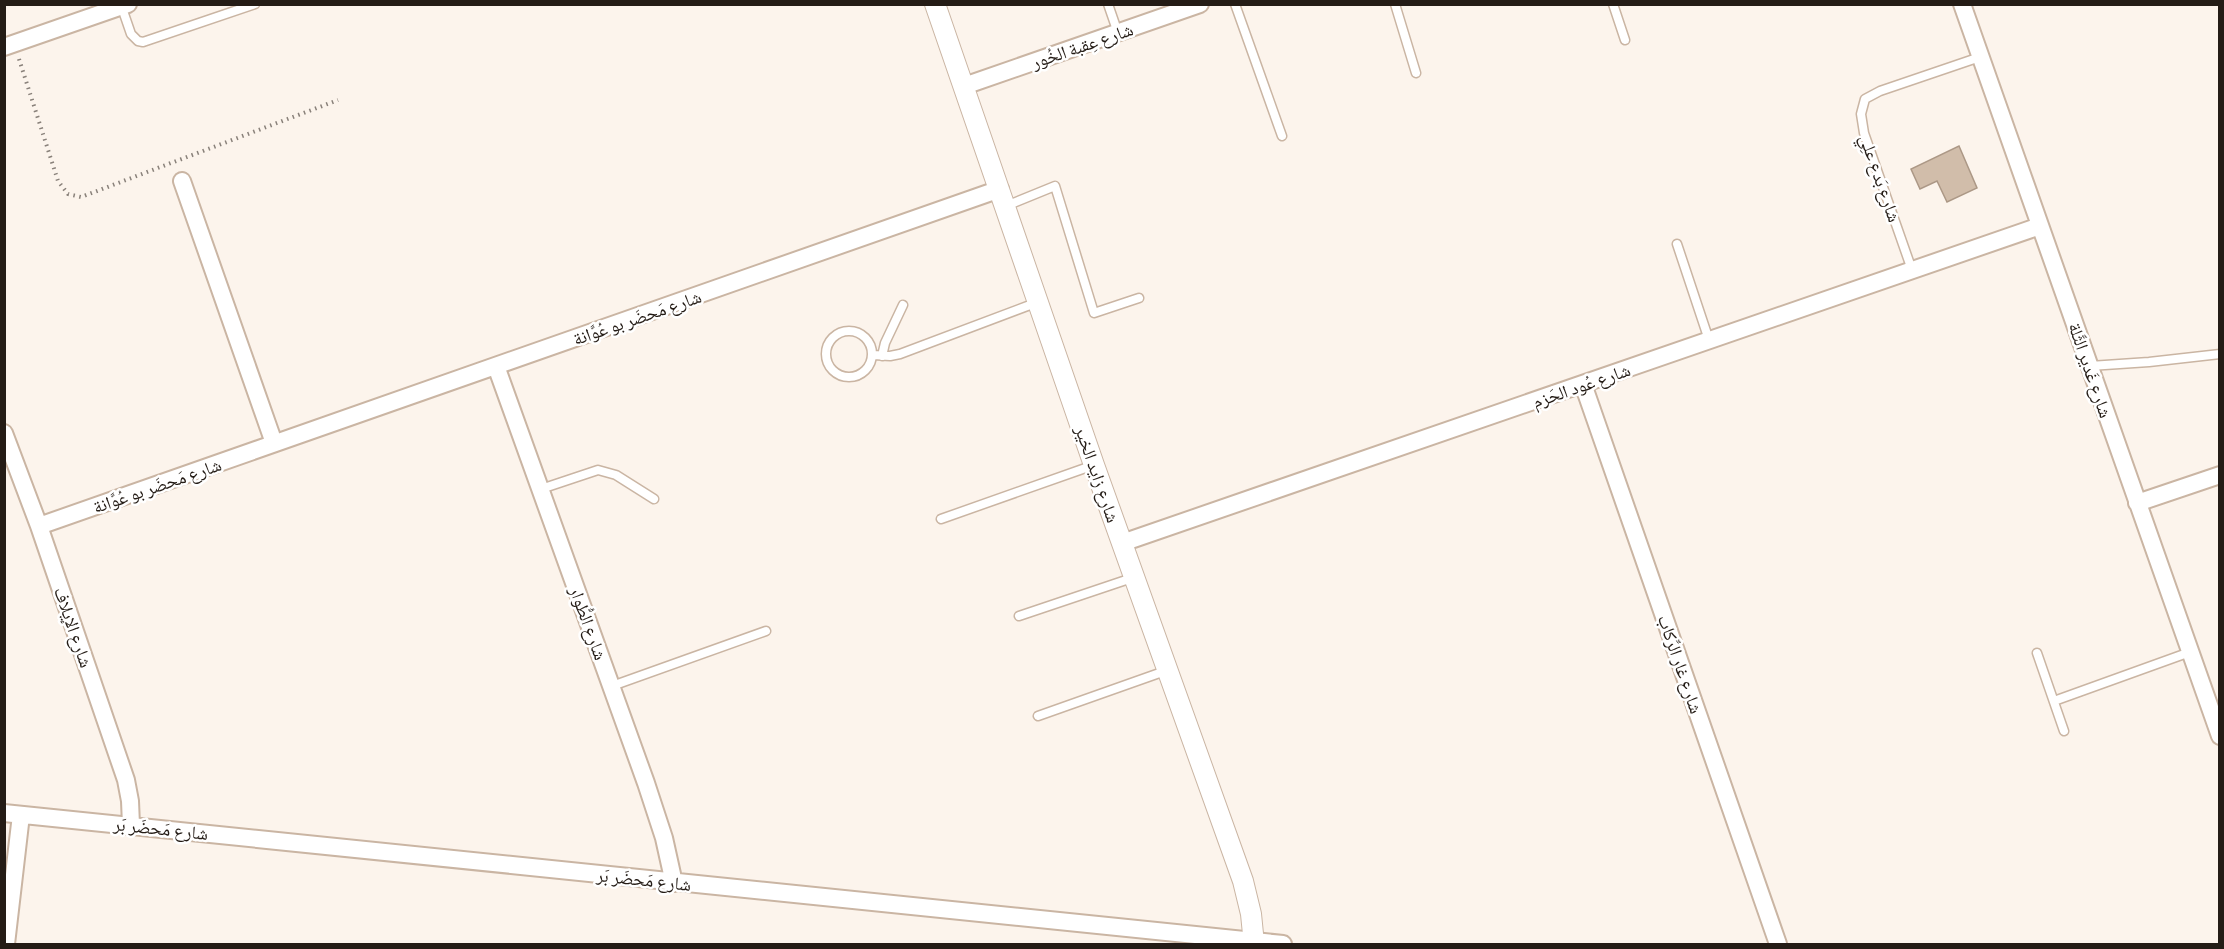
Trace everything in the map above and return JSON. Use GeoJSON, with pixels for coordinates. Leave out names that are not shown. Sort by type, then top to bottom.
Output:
{"type":"FeatureCollection","features":[{"type":"Feature","properties":{"kind":"street","name":"شارع زايد الخير"},"geometry":{"type":"LineString","coordinates":[[935,4],[1094,465],[1243,881],[1251,914],[1254,943]]}},
{"type":"Feature","properties":{"kind":"street","name":"شارع عِقبة الخُور"},"geometry":{"type":"LineString","coordinates":[[964,86],[1200,4]]}},
{"type":"Feature","properties":{"kind":"street","name":"شارع غَدير الثَّلة"},"geometry":{"type":"LineString","coordinates":[[1962,4],[2220,736]]}},
{"type":"Feature","properties":{"kind":"street"},"geometry":{"type":"LineString","coordinates":[[10,46],[124,5]]}},
{"type":"Feature","properties":{"kind":"street"},"geometry":{"type":"LineString","coordinates":[[182,181],[274,443]]}},
{"type":"Feature","properties":{"kind":"street","name":"شارع مَحضَر بو عُوَّانة"},"geometry":{"type":"LineString","coordinates":[[39,526],[496,366],[1002,197]]}},
{"type":"Feature","properties":{"kind":"street","name":"شارع عُود الحَزم"},"geometry":{"type":"LineString","coordinates":[[1122,543],[2040,226]]}},
{"type":"Feature","properties":{"kind":"street","name":"شارع الطُّوار"},"geometry":{"type":"LineString","coordinates":[[496,366],[612,686],[660,827],[674,883]]}},
{"type":"Feature","properties":{"kind":"street","name":"شارع غار الرِّكاب"},"geometry":{"type":"LineString","coordinates":[[1583,384],[1778,945]]}},
{"type":"Feature","properties":{"kind":"street","name":"شارع الإيلاف"},"geometry":{"type":"LineString","coordinates":[[4,433],[39,526],[126,780],[131,825]]}},
{"type":"Feature","properties":{"kind":"street"},"geometry":{"type":"LineString","coordinates":[[2138,503],[2220,475]]}},
{"type":"Feature","properties":{"kind":"street"},"geometry":{"type":"LineString","coordinates":[[6,945],[13,814]]}},
{"type":"Feature","properties":{"kind":"street","name":"شارع مَحضَر بَر"},"geometry":{"type":"LineString","coordinates":[[13,814],[1283,945]]}},
{"type":"Feature","properties":{"kind":"lane"},"geometry":{"type":"LineString","coordinates":[[124,5],[131,34],[138,41],[143,42],[255,4]]}},
{"type":"Feature","properties":{"kind":"lane"},"geometry":{"type":"LineString","coordinates":[[1108,4],[1118,33]]}},
{"type":"Feature","properties":{"kind":"lane"},"geometry":{"type":"LineString","coordinates":[[1235,4],[1282,136]]}},
{"type":"Feature","properties":{"kind":"lane"},"geometry":{"type":"LineString","coordinates":[[1395,4],[1416,73]]}},
{"type":"Feature","properties":{"kind":"lane"},"geometry":{"type":"LineString","coordinates":[[1613,4],[1625,40]]}},
{"type":"Feature","properties":{"kind":"lane","name":"شارع بَدع علِي"},"geometry":{"type":"LineString","coordinates":[[1912,270],[1864,133],[1861,114],[1865,99],[1880,91],[1980,57]]}},
{"type":"Feature","properties":{"kind":"lane"},"geometry":{"type":"LineString","coordinates":[[1002,197],[1055,186],[1094,313],[1138,298]]}},
{"type":"Feature","properties":{"kind":"lane"},"geometry":{"type":"LineString","coordinates":[[1677,244],[1709,340]]}},
{"type":"Feature","properties":{"kind":"lane"},"geometry":{"type":"LineString","coordinates":[[877,356],[900,354],[1038,302]]}},
{"type":"Feature","properties":{"kind":"lane"},"geometry":{"type":"LineString","coordinates":[[877,356],[868,341],[857,332],[842,331],[830,339],[825,353],[829,368],[841,376],[855,377],[868,369],[877,356],[903,305]]}},
{"type":"Feature","properties":{"kind":"lane"},"geometry":{"type":"LineString","coordinates":[[2089,366],[2220,354]]}},
{"type":"Feature","properties":{"kind":"lane"},"geometry":{"type":"LineString","coordinates":[[940,519],[1094,465]]}},
{"type":"Feature","properties":{"kind":"lane"},"geometry":{"type":"LineString","coordinates":[[541,489],[598,470],[616,475],[654,499]]}},
{"type":"Feature","properties":{"kind":"lane"},"geometry":{"type":"LineString","coordinates":[[1019,616],[1134,577]]}},
{"type":"Feature","properties":{"kind":"lane"},"geometry":{"type":"LineString","coordinates":[[612,686],[766,632]]}},
{"type":"Feature","properties":{"kind":"lane"},"geometry":{"type":"LineString","coordinates":[[2054,701],[2190,652]]}},
{"type":"Feature","properties":{"kind":"lane"},"geometry":{"type":"LineString","coordinates":[[2037,653],[2064,730]]}},
{"type":"Feature","properties":{"kind":"lane"},"geometry":{"type":"LineString","coordinates":[[1038,716],[1168,670]]}},
{"type":"Feature","properties":{"kind":"path"},"geometry":{"type":"LineString","coordinates":[[10,46],[58,181],[62,188],[74,196],[88,196],[338,100]]}},
{"type":"Feature","properties":{"kind":"building"},"geometry":{"type":"Polygon","coordinates":[[[1959,146],[1977,188],[1947,202],[1937,181],[1920,189],[1911,169],[1959,146]]]}}]}
